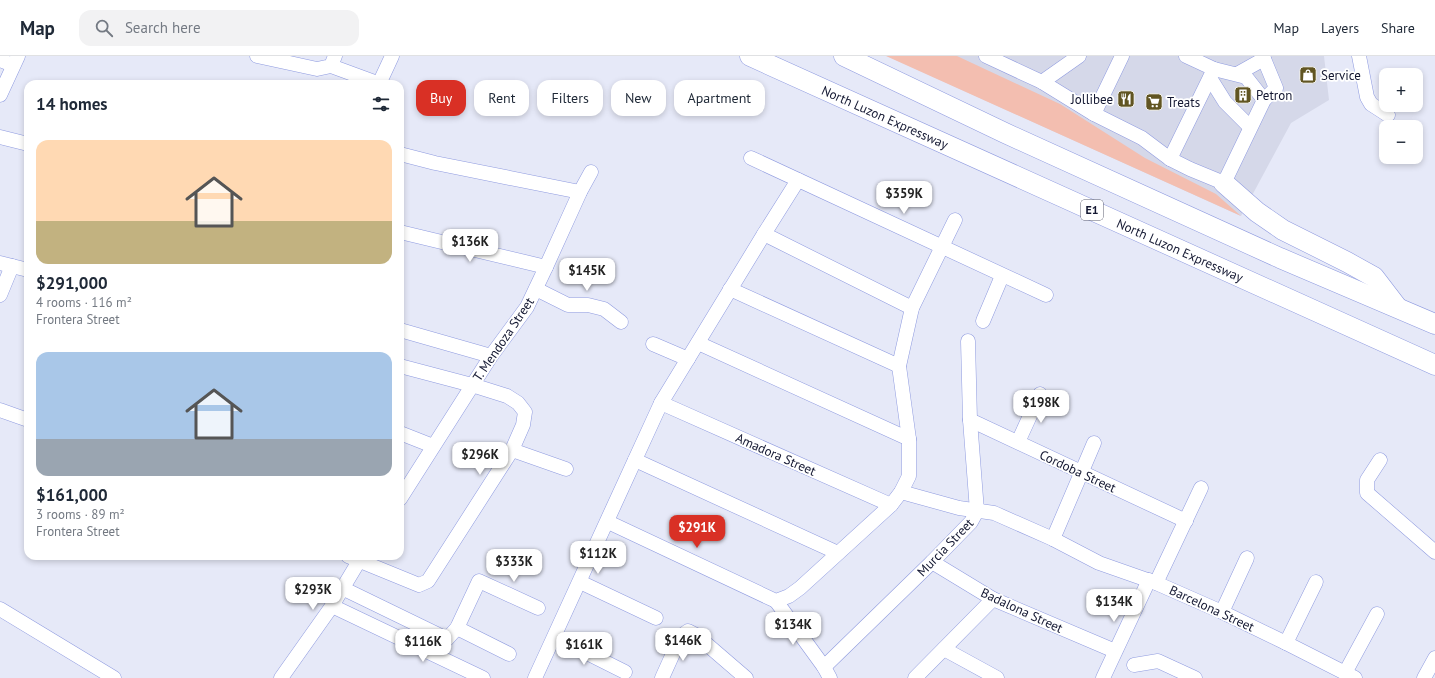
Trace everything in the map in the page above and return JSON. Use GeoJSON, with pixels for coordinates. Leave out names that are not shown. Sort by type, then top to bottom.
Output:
{"type":"FeatureCollection","features":[{"type":"Feature","properties":{"kind":"highway","name":"North Luzon Expressway"},"geometry":{"type":"LineString","coordinates":[[750,56],[1435,365]]}},
{"type":"Feature","properties":{"kind":"highway"},"geometry":{"type":"LineString","coordinates":[[844,56],[1005,133],[1244,241],[1435,324]]}},
{"type":"Feature","properties":{"kind":"highway"},"geometry":{"type":"LineString","coordinates":[[1224,183],[1257,212],[1284,230],[1374,276],[1397,307]]}},
{"type":"Feature","properties":{"kind":"street"},"geometry":{"type":"LineString","coordinates":[[258,56],[317,69],[333,61],[372,80]]}},
{"type":"Feature","properties":{"kind":"street"},"geometry":{"type":"LineString","coordinates":[[382,80],[392,56]]}},
{"type":"Feature","properties":{"kind":"street"},"geometry":{"type":"LineString","coordinates":[[986,56],[1005,60],[1094,114],[1142,138],[1170,159],[1224,183],[1264,100],[1276,88],[1263,58],[1237,74]]}},
{"type":"Feature","properties":{"kind":"street"},"geometry":{"type":"LineString","coordinates":[[1042,82],[1078,56]]}},
{"type":"Feature","properties":{"kind":"street"},"geometry":{"type":"LineString","coordinates":[[1094,114],[1122,56]]}},
{"type":"Feature","properties":{"kind":"street"},"geometry":{"type":"LineString","coordinates":[[1189,56],[1212,73],[1225,102],[1250,127]]}},
{"type":"Feature","properties":{"kind":"street"},"geometry":{"type":"LineString","coordinates":[[1359,56],[1367,97],[1372,104],[1388,115]]}},
{"type":"Feature","properties":{"kind":"street"},"geometry":{"type":"LineString","coordinates":[[0,60],[15,61],[0,96]]}},
{"type":"Feature","properties":{"kind":"street"},"geometry":{"type":"LineString","coordinates":[[1170,159],[1212,73]]}},
{"type":"Feature","properties":{"kind":"street"},"geometry":{"type":"LineString","coordinates":[[1212,73],[1237,74],[1246,77],[1264,100]]}},
{"type":"Feature","properties":{"kind":"street"},"geometry":{"type":"LineString","coordinates":[[0,137],[24,143]]}},
{"type":"Feature","properties":{"kind":"street"},"geometry":{"type":"LineString","coordinates":[[404,155],[435,163],[580,192]]}},
{"type":"Feature","properties":{"kind":"street"},"geometry":{"type":"LineString","coordinates":[[751,158],[1002,276],[1046,295]]}},
{"type":"Feature","properties":{"kind":"street","name":"T. Mendoza Street"},"geometry":{"type":"LineString","coordinates":[[404,493],[491,356],[527,307],[580,192],[592,172]]}},
{"type":"Feature","properties":{"kind":"street"},"geometry":{"type":"LineString","coordinates":[[535,678],[608,522],[661,403],[798,180]]}},
{"type":"Feature","properties":{"kind":"street"},"geometry":{"type":"LineString","coordinates":[[776,601],[789,596],[800,588],[891,505],[901,492],[909,476],[909,439],[899,366],[912,308],[955,220]]}},
{"type":"Feature","properties":{"kind":"street"},"geometry":{"type":"LineString","coordinates":[[404,233],[546,267]]}},
{"type":"Feature","properties":{"kind":"street"},"geometry":{"type":"LineString","coordinates":[[764,234],[912,308]]}},
{"type":"Feature","properties":{"kind":"street"},"geometry":{"type":"LineString","coordinates":[[0,295],[6,265],[24,269]]}},
{"type":"Feature","properties":{"kind":"street"},"geometry":{"type":"LineString","coordinates":[[983,321],[1002,276]]}},
{"type":"Feature","properties":{"kind":"street"},"geometry":{"type":"LineString","coordinates":[[536,289],[568,305],[588,304],[604,309],[621,322]]}},
{"type":"Feature","properties":{"kind":"street"},"geometry":{"type":"LineString","coordinates":[[730,289],[899,366]]}},
{"type":"Feature","properties":{"kind":"street"},"geometry":{"type":"LineString","coordinates":[[404,331],[491,356]]}},
{"type":"Feature","properties":{"kind":"street","name":"Murcia Street"},"geometry":{"type":"LineString","coordinates":[[827,672],[971,522],[977,511],[970,420],[968,341]]}},
{"type":"Feature","properties":{"kind":"street"},"geometry":{"type":"LineString","coordinates":[[698,343],[909,439]]}},
{"type":"Feature","properties":{"kind":"street"},"geometry":{"type":"LineString","coordinates":[[653,344],[688,360]]}},
{"type":"Feature","properties":{"kind":"street"},"geometry":{"type":"LineString","coordinates":[[363,560],[419,585],[428,581],[512,450],[523,425],[525,412],[518,403],[507,396],[404,367]]}},
{"type":"Feature","properties":{"kind":"street"},"geometry":{"type":"LineString","coordinates":[[1018,442],[1040,394]]}},
{"type":"Feature","properties":{"kind":"street","name":"Amadora Street"},"geometry":{"type":"LineString","coordinates":[[661,403],[891,505]]}},
{"type":"Feature","properties":{"kind":"street"},"geometry":{"type":"LineString","coordinates":[[0,410],[24,418]]}},
{"type":"Feature","properties":{"kind":"street","name":"Cordoba Street"},"geometry":{"type":"LineString","coordinates":[[970,420],[1186,521]]}},
{"type":"Feature","properties":{"kind":"street"},"geometry":{"type":"LineString","coordinates":[[404,435],[433,446]]}},
{"type":"Feature","properties":{"kind":"street"},"geometry":{"type":"LineString","coordinates":[[1053,539],[1094,443]]}},
{"type":"Feature","properties":{"kind":"street"},"geometry":{"type":"LineString","coordinates":[[512,450],[566,469]]}},
{"type":"Feature","properties":{"kind":"street"},"geometry":{"type":"LineString","coordinates":[[635,460],[838,553]]}},
{"type":"Feature","properties":{"kind":"street"},"geometry":{"type":"LineString","coordinates":[[1380,460],[1367,480],[1367,493],[1435,552]]}},
{"type":"Feature","properties":{"kind":"street"},"geometry":{"type":"LineString","coordinates":[[1103,678],[1115,651],[1186,521],[1201,488]]}},
{"type":"Feature","properties":{"kind":"street","name":"Barcelona Street"},"geometry":{"type":"LineString","coordinates":[[901,492],[959,508],[994,513],[1053,539],[1100,563],[1153,582],[1222,612],[1350,675]]}},
{"type":"Feature","properties":{"kind":"street"},"geometry":{"type":"LineString","coordinates":[[608,522],[776,601],[827,672]]}},
{"type":"Feature","properties":{"kind":"street"},"geometry":{"type":"LineString","coordinates":[[1222,612],[1247,558]]}},
{"type":"Feature","properties":{"kind":"street"},"geometry":{"type":"LineString","coordinates":[[281,678],[332,606],[355,560]]}},
{"type":"Feature","properties":{"kind":"street","name":"Badalona Street"},"geometry":{"type":"LineString","coordinates":[[932,562],[993,599],[1115,651]]}},
{"type":"Feature","properties":{"kind":"street"},"geometry":{"type":"LineString","coordinates":[[342,588],[447,639],[457,628],[479,581],[538,608]]}},
{"type":"Feature","properties":{"kind":"street"},"geometry":{"type":"LineString","coordinates":[[580,582],[656,618]]}},
{"type":"Feature","properties":{"kind":"street"},"geometry":{"type":"LineString","coordinates":[[1286,643],[1316,582]]}},
{"type":"Feature","properties":{"kind":"street"},"geometry":{"type":"LineString","coordinates":[[915,678],[993,599]]}},
{"type":"Feature","properties":{"kind":"street"},"geometry":{"type":"LineString","coordinates":[[332,606],[480,677]]}},
{"type":"Feature","properties":{"kind":"street"},"geometry":{"type":"LineString","coordinates":[[0,609],[114,678]]}},
{"type":"Feature","properties":{"kind":"street"},"geometry":{"type":"LineString","coordinates":[[1350,675],[1376,614]]}},
{"type":"Feature","properties":{"kind":"street"},"geometry":{"type":"LineString","coordinates":[[457,628],[509,654]]}},
{"type":"Feature","properties":{"kind":"street"},"geometry":{"type":"LineString","coordinates":[[662,678],[681,636],[688,631],[696,635],[746,678]]}},
{"type":"Feature","properties":{"kind":"street"},"geometry":{"type":"LineString","coordinates":[[555,637],[625,672]]}},
{"type":"Feature","properties":{"kind":"street"},"geometry":{"type":"LineString","coordinates":[[944,649],[997,678]]}},
{"type":"Feature","properties":{"kind":"street"},"geometry":{"type":"LineString","coordinates":[[1424,678],[1435,658]]}},
{"type":"Feature","properties":{"kind":"street"},"geometry":{"type":"LineString","coordinates":[[1134,665],[1158,661],[1195,678]]}},
{"type":"Feature","properties":{"kind":"shaded area"},"geometry":{"type":"Polygon","coordinates":[[[886,56],[957,56],[1060,104],[1145,158],[1216,194],[1241,216],[886,56]]]}},
{"type":"Feature","properties":{"kind":"shaded area"},"geometry":{"type":"Polygon","coordinates":[[[887,56],[1324,56],[1329,100],[1291,123],[1241,216],[887,56]]]}},
{"type":"Feature","properties":{"kind":"place","name":"Service"},"geometry":{"type":"Point","coordinates":[1308,75]}},
{"type":"Feature","properties":{"kind":"place","name":"Petron"},"geometry":{"type":"Point","coordinates":[1243,95]}},
{"type":"Feature","properties":{"kind":"place","name":"Jollibee"},"geometry":{"type":"Point","coordinates":[1126,99]}},
{"type":"Feature","properties":{"kind":"place","name":"Treats"},"geometry":{"type":"Point","coordinates":[1154,102]}}]}
